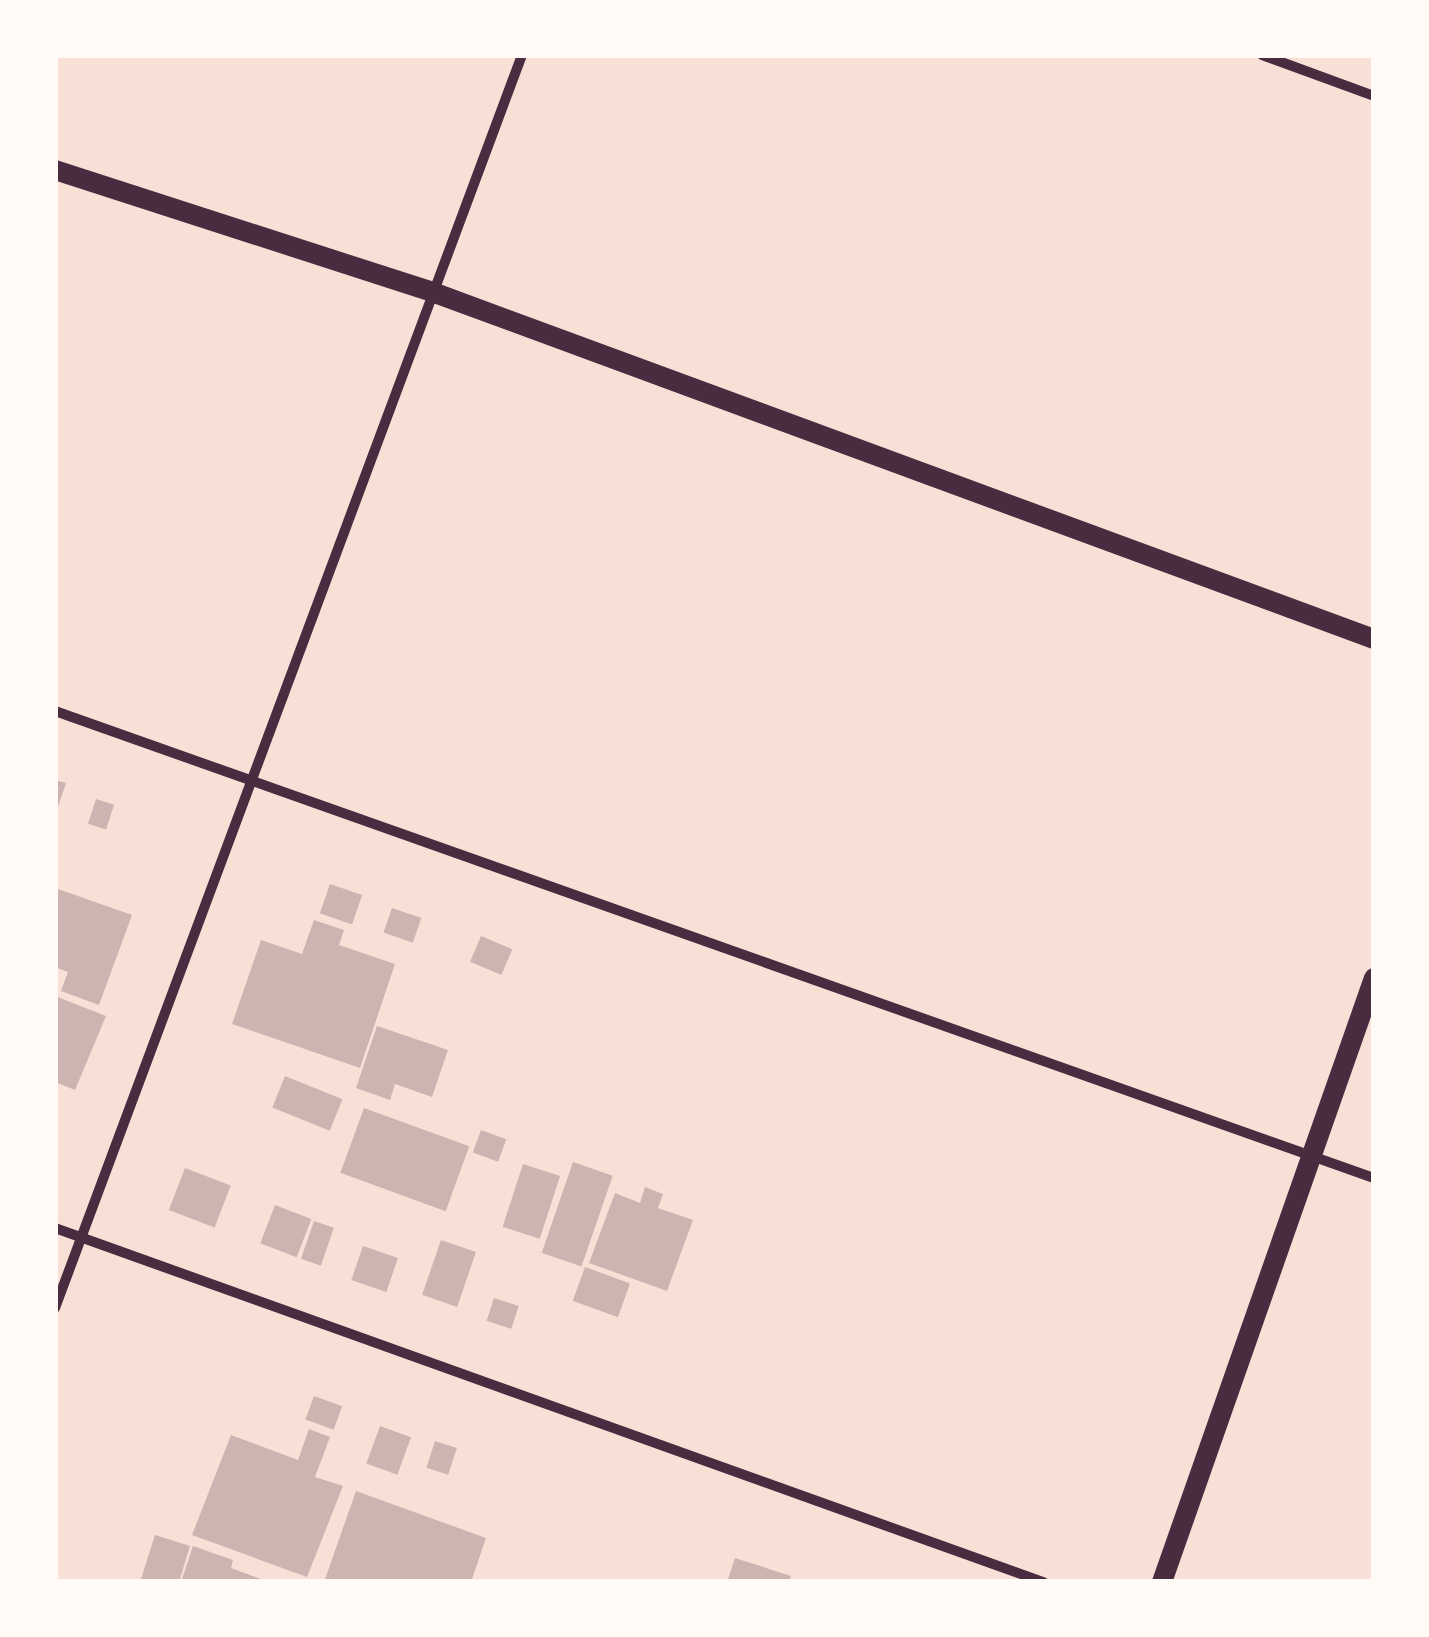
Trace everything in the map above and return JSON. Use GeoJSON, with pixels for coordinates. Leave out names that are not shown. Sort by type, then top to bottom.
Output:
{"type":"FeatureCollection","features":[{"type":"Feature","properties":{"kind":"main road"},"geometry":{"type":"LineString","coordinates":[[55,170],[434,293],[1374,639]]}},
{"type":"Feature","properties":{"kind":"main road"},"geometry":{"type":"LineString","coordinates":[[1162,1582],[1374,978]]}},
{"type":"Feature","properties":{"kind":"street"},"geometry":{"type":"LineString","coordinates":[[55,1308],[256,778],[522,55]]}},
{"type":"Feature","properties":{"kind":"street"},"geometry":{"type":"LineString","coordinates":[[1262,55],[1374,96]]}},
{"type":"Feature","properties":{"kind":"street"},"geometry":{"type":"LineString","coordinates":[[55,712],[256,778],[1374,1178]]}},
{"type":"Feature","properties":{"kind":"street"},"geometry":{"type":"LineString","coordinates":[[55,1228],[1043,1582]]}},
{"type":"Feature","properties":{"kind":"building"},"geometry":{"type":"Polygon","coordinates":[[[55,780],[66,783],[56,813],[55,813],[55,780]]]}},
{"type":"Feature","properties":{"kind":"building"},"geometry":{"type":"Polygon","coordinates":[[[96,799],[114,805],[106,830],[88,824],[96,799]]]}},
{"type":"Feature","properties":{"kind":"building"},"geometry":{"type":"Polygon","coordinates":[[[330,884],[362,895],[352,924],[320,913],[330,884]]]}},
{"type":"Feature","properties":{"kind":"building"},"geometry":{"type":"Polygon","coordinates":[[[55,888],[132,915],[99,1005],[61,991],[68,972],[55,967],[55,888]]]}},
{"type":"Feature","properties":{"kind":"building"},"geometry":{"type":"Polygon","coordinates":[[[392,908],[421,918],[413,943],[384,933],[392,908]]]}},
{"type":"Feature","properties":{"kind":"building"},"geometry":{"type":"Polygon","coordinates":[[[314,920],[344,930],[339,945],[395,964],[360,1068],[232,1024],[261,940],[302,954],[314,920]]]}},
{"type":"Feature","properties":{"kind":"building"},"geometry":{"type":"Polygon","coordinates":[[[481,936],[512,949],[501,975],[470,962],[481,936]]]}},
{"type":"Feature","properties":{"kind":"building"},"geometry":{"type":"Polygon","coordinates":[[[55,996],[106,1016],[75,1090],[55,1082],[55,996]]]}},
{"type":"Feature","properties":{"kind":"building"},"geometry":{"type":"Polygon","coordinates":[[[377,1026],[448,1050],[432,1097],[395,1084],[390,1100],[356,1088],[377,1026]]]}},
{"type":"Feature","properties":{"kind":"building"},"geometry":{"type":"Polygon","coordinates":[[[285,1076],[342,1099],[330,1131],[272,1108],[285,1076]]]}},
{"type":"Feature","properties":{"kind":"building"},"geometry":{"type":"Polygon","coordinates":[[[364,1108],[469,1146],[446,1211],[340,1173],[364,1108]]]}},
{"type":"Feature","properties":{"kind":"building"},"geometry":{"type":"Polygon","coordinates":[[[481,1130],[506,1139],[498,1162],[473,1153],[481,1130]]]}},
{"type":"Feature","properties":{"kind":"building"},"geometry":{"type":"Polygon","coordinates":[[[573,1162],[613,1176],[581,1266],[542,1253],[573,1162]]]}},
{"type":"Feature","properties":{"kind":"building"},"geometry":{"type":"Polygon","coordinates":[[[523,1164],[560,1176],[540,1239],[503,1227],[523,1164]]]}},
{"type":"Feature","properties":{"kind":"building"},"geometry":{"type":"Polygon","coordinates":[[[185,1168],[231,1186],[215,1228],[169,1210],[185,1168]]]}},
{"type":"Feature","properties":{"kind":"building"},"geometry":{"type":"Polygon","coordinates":[[[645,1187],[663,1194],[658,1208],[693,1220],[667,1291],[589,1263],[615,1193],[640,1203],[645,1187]]]}},
{"type":"Feature","properties":{"kind":"building"},"geometry":{"type":"Polygon","coordinates":[[[275,1205],[311,1219],[297,1257],[260,1243],[275,1205]]]}},
{"type":"Feature","properties":{"kind":"building"},"geometry":{"type":"Polygon","coordinates":[[[314,1221],[334,1228],[321,1266],[301,1259],[314,1221]]]}},
{"type":"Feature","properties":{"kind":"building"},"geometry":{"type":"Polygon","coordinates":[[[441,1240],[476,1252],[457,1307],[422,1295],[441,1240]]]}},
{"type":"Feature","properties":{"kind":"building"},"geometry":{"type":"Polygon","coordinates":[[[363,1246],[398,1258],[386,1292],[351,1280],[363,1246]]]}},
{"type":"Feature","properties":{"kind":"building"},"geometry":{"type":"Polygon","coordinates":[[[585,1267],[630,1283],[618,1317],[573,1301],[585,1267]]]}},
{"type":"Feature","properties":{"kind":"building"},"geometry":{"type":"Polygon","coordinates":[[[494,1298],[519,1306],[511,1329],[487,1321],[494,1298]]]}},
{"type":"Feature","properties":{"kind":"building"},"geometry":{"type":"Polygon","coordinates":[[[314,1396],[342,1406],[334,1430],[305,1419],[314,1396]]]}},
{"type":"Feature","properties":{"kind":"building"},"geometry":{"type":"Polygon","coordinates":[[[380,1426],[411,1437],[397,1475],[366,1464],[380,1426]]]}},
{"type":"Feature","properties":{"kind":"building"},"geometry":{"type":"Polygon","coordinates":[[[309,1429],[330,1437],[315,1477],[343,1486],[307,1577],[192,1535],[231,1435],[298,1460],[309,1429]]]}},
{"type":"Feature","properties":{"kind":"building"},"geometry":{"type":"Polygon","coordinates":[[[435,1441],[457,1448],[448,1475],[426,1468],[435,1441]]]}},
{"type":"Feature","properties":{"kind":"building"},"geometry":{"type":"Polygon","coordinates":[[[356,1491],[486,1538],[471,1582],[324,1582],[356,1491]]]}},
{"type":"Feature","properties":{"kind":"building"},"geometry":{"type":"Polygon","coordinates":[[[155,1535],[190,1546],[179,1582],[140,1582],[155,1535]]]}},
{"type":"Feature","properties":{"kind":"building"},"geometry":{"type":"Polygon","coordinates":[[[193,1546],[233,1560],[231,1568],[269,1582],[181,1582],[193,1546]]]}},
{"type":"Feature","properties":{"kind":"building"},"geometry":{"type":"Polygon","coordinates":[[[735,1558],[791,1576],[789,1582],[727,1582],[735,1558]]]}}]}
